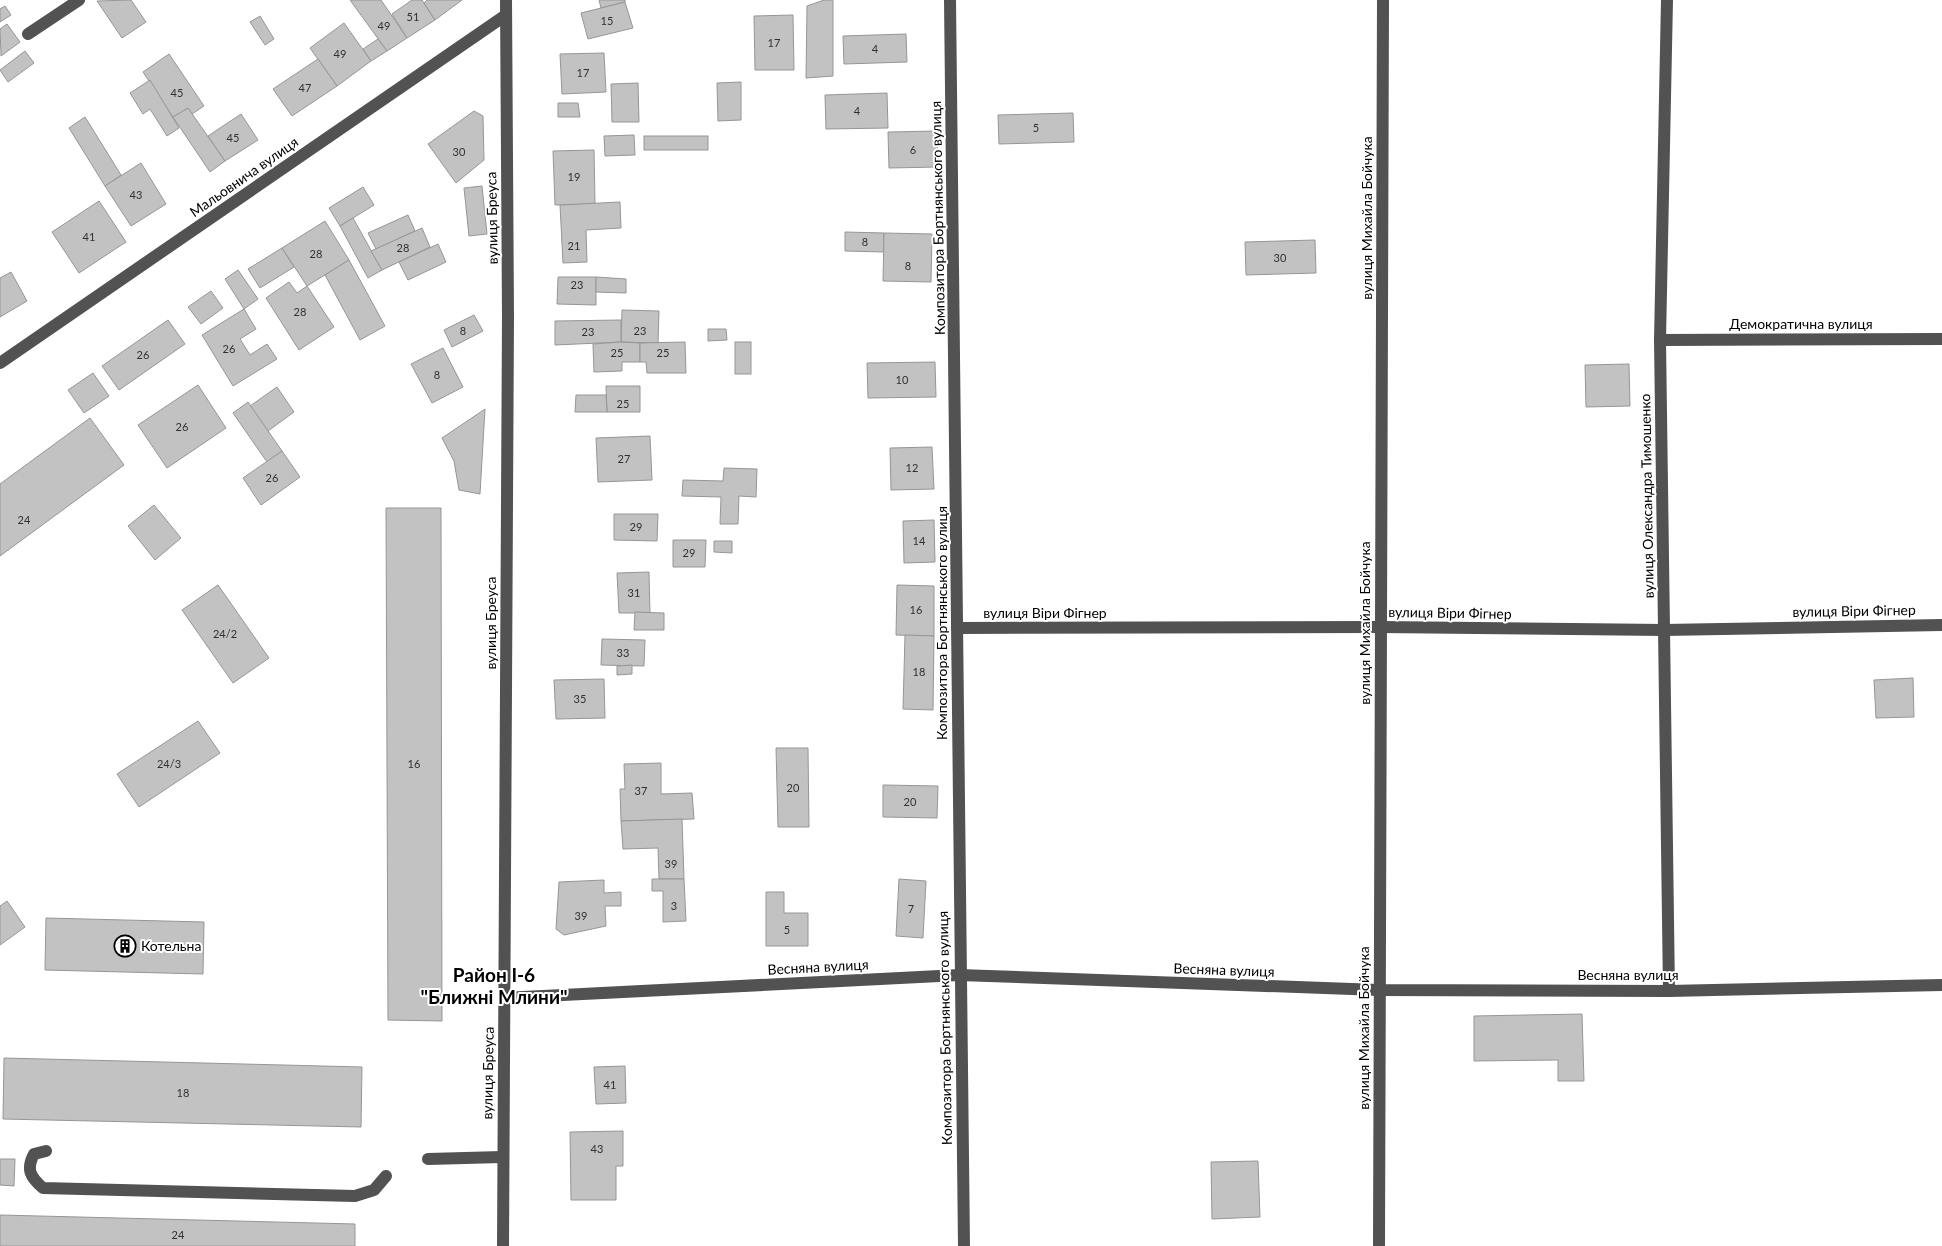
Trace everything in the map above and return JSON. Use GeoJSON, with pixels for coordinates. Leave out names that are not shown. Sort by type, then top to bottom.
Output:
{"type":"FeatureCollection","features":[{"type":"Feature","properties":{"kind":"street"},"geometry":{"type":"LineString","coordinates":[[28,34],[79,0]]}},
{"type":"Feature","properties":{"kind":"street","name":"вулиця Бреуса"},"geometry":{"type":"LineString","coordinates":[[503,1246],[508,327],[506,0]]}},
{"type":"Feature","properties":{"kind":"street","name":"Композитора Бортнянського вулиця"},"geometry":{"type":"LineString","coordinates":[[950,0],[959,975],[964,1246]]}},
{"type":"Feature","properties":{"kind":"street","name":"вулиця Михайла Бойчука"},"geometry":{"type":"LineString","coordinates":[[1379,1246],[1383,0]]}},
{"type":"Feature","properties":{"kind":"street","name":"вулиця Олександра Тимошенко"},"geometry":{"type":"LineString","coordinates":[[1667,0],[1660,340],[1669,991]]}},
{"type":"Feature","properties":{"kind":"street","name":"Мальовнича вулиця"},"geometry":{"type":"LineString","coordinates":[[0,364],[506,15]]}},
{"type":"Feature","properties":{"kind":"street","name":"Демократична вулиця"},"geometry":{"type":"LineString","coordinates":[[1660,340],[1942,339]]}},
{"type":"Feature","properties":{"kind":"street","name":"вулиця Віри Фігнер"},"geometry":{"type":"LineString","coordinates":[[957,628],[1380,627],[1664,630],[1942,625]]}},
{"type":"Feature","properties":{"kind":"street","name":"Весняна вулиця"},"geometry":{"type":"LineString","coordinates":[[505,998],[959,975],[1379,990],[1669,991],[1942,985]]}},
{"type":"Feature","properties":{"kind":"street"},"geometry":{"type":"LineString","coordinates":[[46,1151],[34,1154],[28,1165],[32,1179],[43,1188],[355,1196],[374,1190],[386,1176]]}},
{"type":"Feature","properties":{"kind":"street"},"geometry":{"type":"LineString","coordinates":[[428,1159],[502,1158]]}},
{"type":"Feature","properties":{"kind":"building"},"geometry":{"type":"Polygon","coordinates":[[[131,0],[146,22],[122,38],[97,1],[131,0]]]}},
{"type":"Feature","properties":{"kind":"building"},"geometry":{"type":"Polygon","coordinates":[[[350,0],[381,0],[407,38],[387,51],[350,0]]]}},
{"type":"Feature","properties":{"kind":"building"},"geometry":{"type":"Polygon","coordinates":[[[412,0],[422,0],[435,20],[407,38],[392,14],[412,0]]]}},
{"type":"Feature","properties":{"kind":"building"},"geometry":{"type":"Polygon","coordinates":[[[427,0],[462,0],[435,20],[424,3],[427,0]]]}},
{"type":"Feature","properties":{"kind":"building"},"geometry":{"type":"Polygon","coordinates":[[[599,0],[625,0],[625,2],[601,8],[599,0]]]}},
{"type":"Feature","properties":{"kind":"building"},"geometry":{"type":"Polygon","coordinates":[[[824,0],[833,0],[833,76],[806,78],[807,6],[824,0]]]}},
{"type":"Feature","properties":{"kind":"building"},"geometry":{"type":"Polygon","coordinates":[[[625,2],[633,28],[588,39],[581,13],[625,2]]]}},
{"type":"Feature","properties":{"kind":"building"},"geometry":{"type":"Polygon","coordinates":[[[5,6],[11,15],[0,22],[0,9],[5,6]]]}},
{"type":"Feature","properties":{"kind":"building"},"geometry":{"type":"Polygon","coordinates":[[[793,15],[794,70],[755,70],[754,16],[793,15]]]}},
{"type":"Feature","properties":{"kind":"building"},"geometry":{"type":"Polygon","coordinates":[[[260,16],[274,39],[265,45],[250,22],[260,16]]]}},
{"type":"Feature","properties":{"kind":"building"},"geometry":{"type":"Polygon","coordinates":[[[344,23],[371,61],[337,86],[310,48],[344,23]]]}},
{"type":"Feature","properties":{"kind":"building"},"geometry":{"type":"Polygon","coordinates":[[[7,24],[20,42],[1,56],[0,29],[7,24]]]}},
{"type":"Feature","properties":{"kind":"building"},"geometry":{"type":"Polygon","coordinates":[[[906,34],[907,62],[844,64],[843,36],[906,34]]]}},
{"type":"Feature","properties":{"kind":"building"},"geometry":{"type":"Polygon","coordinates":[[[378,39],[387,51],[371,61],[363,49],[378,39]]]}},
{"type":"Feature","properties":{"kind":"building"},"geometry":{"type":"Polygon","coordinates":[[[25,51],[34,63],[8,82],[0,70],[25,51]]]}},
{"type":"Feature","properties":{"kind":"building"},"geometry":{"type":"Polygon","coordinates":[[[604,53],[606,92],[562,94],[560,54],[604,53]]]}},
{"type":"Feature","properties":{"kind":"building"},"geometry":{"type":"Polygon","coordinates":[[[169,54],[204,106],[192,114],[188,108],[173,117],[143,72],[169,54]]]}},
{"type":"Feature","properties":{"kind":"building"},"geometry":{"type":"Polygon","coordinates":[[[318,59],[337,86],[292,116],[273,89],[318,59]]]}},
{"type":"Feature","properties":{"kind":"building"},"geometry":{"type":"Polygon","coordinates":[[[150,80],[179,128],[167,136],[150,109],[143,114],[130,93],[150,80]]]}},
{"type":"Feature","properties":{"kind":"building"},"geometry":{"type":"Polygon","coordinates":[[[741,82],[741,120],[718,121],[717,83],[741,82]]]}},
{"type":"Feature","properties":{"kind":"building"},"geometry":{"type":"Polygon","coordinates":[[[638,83],[639,122],[612,122],[611,84],[638,83]]]}},
{"type":"Feature","properties":{"kind":"building"},"geometry":{"type":"Polygon","coordinates":[[[887,93],[888,128],[826,129],[825,95],[887,93]]]}},
{"type":"Feature","properties":{"kind":"building"},"geometry":{"type":"Polygon","coordinates":[[[558,103],[578,103],[580,117],[558,117],[558,103]]]}},
{"type":"Feature","properties":{"kind":"building"},"geometry":{"type":"Polygon","coordinates":[[[188,108],[225,161],[210,172],[173,117],[188,108]]]}},
{"type":"Feature","properties":{"kind":"building"},"geometry":{"type":"Polygon","coordinates":[[[474,111],[483,116],[484,160],[456,183],[428,144],[474,111]]]}},
{"type":"Feature","properties":{"kind":"building"},"geometry":{"type":"Polygon","coordinates":[[[1073,113],[1074,142],[999,144],[998,115],[1073,113]]]}},
{"type":"Feature","properties":{"kind":"building"},"geometry":{"type":"Polygon","coordinates":[[[241,114],[258,140],[225,161],[208,136],[241,114]]]}},
{"type":"Feature","properties":{"kind":"building"},"geometry":{"type":"Polygon","coordinates":[[[85,117],[121,175],[105,186],[69,128],[85,117]]]}},
{"type":"Feature","properties":{"kind":"building"},"geometry":{"type":"Polygon","coordinates":[[[937,131],[938,167],[889,168],[888,132],[937,131]]]}},
{"type":"Feature","properties":{"kind":"building"},"geometry":{"type":"Polygon","coordinates":[[[634,135],[635,155],[605,156],[604,136],[634,135]]]}},
{"type":"Feature","properties":{"kind":"building"},"geometry":{"type":"Polygon","coordinates":[[[644,136],[708,136],[708,150],[644,150],[644,136]]]}},
{"type":"Feature","properties":{"kind":"building"},"geometry":{"type":"Polygon","coordinates":[[[594,150],[595,204],[555,205],[553,151],[594,150]]]}},
{"type":"Feature","properties":{"kind":"building"},"geometry":{"type":"Polygon","coordinates":[[[141,163],[166,204],[131,226],[105,186],[141,163]]]}},
{"type":"Feature","properties":{"kind":"building"},"geometry":{"type":"Polygon","coordinates":[[[482,186],[487,234],[469,236],[464,188],[482,186]]]}},
{"type":"Feature","properties":{"kind":"building"},"geometry":{"type":"Polygon","coordinates":[[[363,187],[374,205],[340,226],[329,208],[363,187]]]}},
{"type":"Feature","properties":{"kind":"building"},"geometry":{"type":"Polygon","coordinates":[[[99,201],[126,242],[79,273],[52,232],[99,201]]]}},
{"type":"Feature","properties":{"kind":"building"},"geometry":{"type":"Polygon","coordinates":[[[620,202],[621,228],[586,230],[587,262],[563,263],[560,205],[620,202]]]}},
{"type":"Feature","properties":{"kind":"building"},"geometry":{"type":"Polygon","coordinates":[[[408,215],[415,231],[376,249],[368,233],[408,215]]]}},
{"type":"Feature","properties":{"kind":"building"},"geometry":{"type":"Polygon","coordinates":[[[353,218],[382,270],[368,278],[340,226],[353,218]]]}},
{"type":"Feature","properties":{"kind":"building"},"geometry":{"type":"Polygon","coordinates":[[[325,221],[349,260],[307,286],[282,248],[325,221]]]}},
{"type":"Feature","properties":{"kind":"building"},"geometry":{"type":"Polygon","coordinates":[[[422,228],[430,247],[382,270],[371,251],[422,228]]]}},
{"type":"Feature","properties":{"kind":"building"},"geometry":{"type":"Polygon","coordinates":[[[845,232],[884,233],[884,252],[845,251],[845,232]]]}},
{"type":"Feature","properties":{"kind":"building"},"geometry":{"type":"Polygon","coordinates":[[[884,233],[932,234],[931,282],[883,281],[884,233]]]}},
{"type":"Feature","properties":{"kind":"building"},"geometry":{"type":"Polygon","coordinates":[[[1315,240],[1316,273],[1246,275],[1245,242],[1315,240]]]}},
{"type":"Feature","properties":{"kind":"building"},"geometry":{"type":"Polygon","coordinates":[[[438,244],[446,262],[408,280],[399,262],[438,244]]]}},
{"type":"Feature","properties":{"kind":"building"},"geometry":{"type":"Polygon","coordinates":[[[282,248],[294,267],[260,288],[248,269],[282,248]]]}},
{"type":"Feature","properties":{"kind":"building"},"geometry":{"type":"Polygon","coordinates":[[[349,260],[385,326],[360,340],[325,275],[349,260]]]}},
{"type":"Feature","properties":{"kind":"building"},"geometry":{"type":"Polygon","coordinates":[[[238,270],[258,299],[244,309],[225,279],[238,270]]]}},
{"type":"Feature","properties":{"kind":"building"},"geometry":{"type":"Polygon","coordinates":[[[11,272],[27,301],[0,317],[0,278],[11,272]]]}},
{"type":"Feature","properties":{"kind":"building"},"geometry":{"type":"Polygon","coordinates":[[[558,277],[596,277],[596,305],[557,304],[558,277]]]}},
{"type":"Feature","properties":{"kind":"building"},"geometry":{"type":"Polygon","coordinates":[[[596,277],[626,279],[626,293],[596,292],[596,277]]]}},
{"type":"Feature","properties":{"kind":"building"},"geometry":{"type":"Polygon","coordinates":[[[289,282],[297,293],[307,286],[334,327],[299,350],[266,298],[289,282]]]}},
{"type":"Feature","properties":{"kind":"building"},"geometry":{"type":"Polygon","coordinates":[[[211,291],[223,308],[201,324],[188,307],[211,291]]]}},
{"type":"Feature","properties":{"kind":"building"},"geometry":{"type":"Polygon","coordinates":[[[244,309],[256,329],[240,339],[250,355],[267,344],[277,359],[233,386],[202,335],[244,309]]]}},
{"type":"Feature","properties":{"kind":"building"},"geometry":{"type":"Polygon","coordinates":[[[622,310],[659,311],[658,343],[621,342],[622,310]]]}},
{"type":"Feature","properties":{"kind":"building"},"geometry":{"type":"Polygon","coordinates":[[[474,315],[483,331],[452,347],[444,330],[474,315]]]}},
{"type":"Feature","properties":{"kind":"building"},"geometry":{"type":"Polygon","coordinates":[[[168,320],[185,344],[119,390],[102,366],[168,320]]]}},
{"type":"Feature","properties":{"kind":"building"},"geometry":{"type":"Polygon","coordinates":[[[621,320],[621,342],[555,345],[555,321],[621,320]]]}},
{"type":"Feature","properties":{"kind":"building"},"geometry":{"type":"Polygon","coordinates":[[[708,329],[726,329],[727,340],[708,341],[708,329]]]}},
{"type":"Feature","properties":{"kind":"building"},"geometry":{"type":"Polygon","coordinates":[[[685,342],[686,373],[647,373],[646,362],[640,362],[640,343],[685,342]]]}},
{"type":"Feature","properties":{"kind":"building"},"geometry":{"type":"Polygon","coordinates":[[[735,342],[751,342],[751,374],[735,374],[735,342]]]}},
{"type":"Feature","properties":{"kind":"building"},"geometry":{"type":"Polygon","coordinates":[[[640,343],[640,362],[622,362],[622,371],[594,372],[593,344],[640,343]]]}},
{"type":"Feature","properties":{"kind":"building"},"geometry":{"type":"Polygon","coordinates":[[[443,348],[463,387],[432,403],[411,364],[443,348]]]}},
{"type":"Feature","properties":{"kind":"building"},"geometry":{"type":"Polygon","coordinates":[[[935,362],[936,397],[868,398],[867,363],[935,362]]]}},
{"type":"Feature","properties":{"kind":"building"},"geometry":{"type":"Polygon","coordinates":[[[1629,364],[1630,406],[1586,407],[1585,365],[1629,364]]]}},
{"type":"Feature","properties":{"kind":"building"},"geometry":{"type":"Polygon","coordinates":[[[93,373],[109,396],[84,413],[68,390],[93,373]]]}},
{"type":"Feature","properties":{"kind":"building"},"geometry":{"type":"Polygon","coordinates":[[[198,385],[226,428],[167,468],[138,425],[198,385]]]}},
{"type":"Feature","properties":{"kind":"building"},"geometry":{"type":"Polygon","coordinates":[[[606,386],[640,386],[640,412],[607,412],[606,386]]]}},
{"type":"Feature","properties":{"kind":"building"},"geometry":{"type":"Polygon","coordinates":[[[277,387],[294,412],[268,431],[250,406],[277,387]]]}},
{"type":"Feature","properties":{"kind":"building"},"geometry":{"type":"Polygon","coordinates":[[[576,395],[606,395],[607,412],[575,412],[576,395]]]}},
{"type":"Feature","properties":{"kind":"building"},"geometry":{"type":"Polygon","coordinates":[[[248,402],[282,451],[267,462],[233,413],[248,402]]]}},
{"type":"Feature","properties":{"kind":"building"},"geometry":{"type":"Polygon","coordinates":[[[485,409],[480,494],[459,490],[454,461],[442,438],[485,409]]]}},
{"type":"Feature","properties":{"kind":"building"},"geometry":{"type":"Polygon","coordinates":[[[90,418],[124,465],[0,556],[0,484],[90,418]]]}},
{"type":"Feature","properties":{"kind":"building"},"geometry":{"type":"Polygon","coordinates":[[[650,436],[652,480],[598,482],[596,438],[650,436]]]}},
{"type":"Feature","properties":{"kind":"building"},"geometry":{"type":"Polygon","coordinates":[[[932,447],[934,489],[891,490],[890,448],[932,447]]]}},
{"type":"Feature","properties":{"kind":"building"},"geometry":{"type":"Polygon","coordinates":[[[282,451],[300,477],[261,505],[243,478],[282,451]]]}},
{"type":"Feature","properties":{"kind":"building"},"geometry":{"type":"Polygon","coordinates":[[[724,468],[757,469],[756,497],[739,496],[738,524],[720,524],[721,497],[682,496],[683,480],[723,481],[724,468]]]}},
{"type":"Feature","properties":{"kind":"building"},"geometry":{"type":"Polygon","coordinates":[[[154,505],[181,538],[155,560],[128,526],[154,505]]]}},
{"type":"Feature","properties":{"kind":"building"},"geometry":{"type":"Polygon","coordinates":[[[386,508],[441,508],[442,1021],[388,1020],[386,508]]]}},
{"type":"Feature","properties":{"kind":"building"},"geometry":{"type":"Polygon","coordinates":[[[614,514],[658,514],[657,541],[614,540],[614,514]]]}},
{"type":"Feature","properties":{"kind":"building"},"geometry":{"type":"Polygon","coordinates":[[[934,520],[935,562],[904,563],[903,521],[934,520]]]}},
{"type":"Feature","properties":{"kind":"building"},"geometry":{"type":"Polygon","coordinates":[[[673,540],[706,540],[705,567],[673,567],[673,540]]]}},
{"type":"Feature","properties":{"kind":"building"},"geometry":{"type":"Polygon","coordinates":[[[714,541],[732,541],[732,553],[714,552],[714,541]]]}},
{"type":"Feature","properties":{"kind":"building"},"geometry":{"type":"Polygon","coordinates":[[[649,572],[650,613],[619,613],[617,573],[649,572]]]}},
{"type":"Feature","properties":{"kind":"building"},"geometry":{"type":"Polygon","coordinates":[[[218,585],[269,658],[233,683],[182,610],[218,585]]]}},
{"type":"Feature","properties":{"kind":"building"},"geometry":{"type":"Polygon","coordinates":[[[897,585],[934,586],[934,636],[896,635],[897,585]]]}},
{"type":"Feature","properties":{"kind":"building"},"geometry":{"type":"Polygon","coordinates":[[[635,612],[664,613],[664,630],[634,630],[635,612]]]}},
{"type":"Feature","properties":{"kind":"building"},"geometry":{"type":"Polygon","coordinates":[[[905,635],[934,636],[933,710],[903,709],[905,635]]]}},
{"type":"Feature","properties":{"kind":"building"},"geometry":{"type":"Polygon","coordinates":[[[602,639],[645,640],[644,666],[601,665],[602,639]]]}},
{"type":"Feature","properties":{"kind":"building"},"geometry":{"type":"Polygon","coordinates":[[[632,665],[632,674],[617,675],[617,666],[632,665]]]}},
{"type":"Feature","properties":{"kind":"building"},"geometry":{"type":"Polygon","coordinates":[[[1913,678],[1914,717],[1876,718],[1874,680],[1913,678]]]}},
{"type":"Feature","properties":{"kind":"building"},"geometry":{"type":"Polygon","coordinates":[[[604,679],[605,718],[556,719],[554,680],[604,679]]]}},
{"type":"Feature","properties":{"kind":"building"},"geometry":{"type":"Polygon","coordinates":[[[198,721],[220,753],[139,807],[117,774],[198,721]]]}},
{"type":"Feature","properties":{"kind":"building"},"geometry":{"type":"Polygon","coordinates":[[[776,748],[808,748],[809,827],[778,827],[776,748]]]}},
{"type":"Feature","properties":{"kind":"building"},"geometry":{"type":"Polygon","coordinates":[[[661,763],[661,794],[692,793],[694,819],[621,821],[620,789],[625,789],[624,764],[661,763]]]}},
{"type":"Feature","properties":{"kind":"building"},"geometry":{"type":"Polygon","coordinates":[[[883,785],[938,786],[937,818],[883,817],[883,785]]]}},
{"type":"Feature","properties":{"kind":"building"},"geometry":{"type":"Polygon","coordinates":[[[682,819],[684,879],[659,879],[658,848],[623,849],[621,821],[682,819]]]}},
{"type":"Feature","properties":{"kind":"building"},"geometry":{"type":"Polygon","coordinates":[[[652,879],[684,879],[686,921],[663,922],[663,891],[652,891],[652,879]]]}},
{"type":"Feature","properties":{"kind":"building"},"geometry":{"type":"Polygon","coordinates":[[[899,879],[926,881],[923,938],[896,936],[899,879]]]}},
{"type":"Feature","properties":{"kind":"building"},"geometry":{"type":"Polygon","coordinates":[[[604,880],[604,893],[621,892],[621,906],[605,906],[606,926],[564,935],[556,929],[559,882],[604,880]]]}},
{"type":"Feature","properties":{"kind":"building"},"geometry":{"type":"Polygon","coordinates":[[[766,892],[784,892],[784,913],[808,913],[808,946],[766,946],[766,892]]]}},
{"type":"Feature","properties":{"kind":"building"},"geometry":{"type":"Polygon","coordinates":[[[7,901],[25,927],[0,945],[0,906],[7,901]]]}},
{"type":"Feature","properties":{"kind":"building","name":"Котельна"},"geometry":{"type":"Polygon","coordinates":[[[46,918],[204,922],[203,974],[45,970],[46,918]]]}},
{"type":"Feature","properties":{"kind":"building"},"geometry":{"type":"Polygon","coordinates":[[[1582,1014],[1584,1081],[1558,1081],[1558,1060],[1474,1061],[1474,1016],[1582,1014]]]}},
{"type":"Feature","properties":{"kind":"building"},"geometry":{"type":"Polygon","coordinates":[[[4,1058],[362,1067],[361,1127],[3,1119],[4,1058]]]}},
{"type":"Feature","properties":{"kind":"building"},"geometry":{"type":"Polygon","coordinates":[[[625,1066],[626,1103],[596,1104],[594,1067],[625,1066]]]}},
{"type":"Feature","properties":{"kind":"building"},"geometry":{"type":"Polygon","coordinates":[[[623,1131],[623,1166],[616,1166],[616,1200],[571,1200],[570,1132],[623,1131]]]}},
{"type":"Feature","properties":{"kind":"building"},"geometry":{"type":"Polygon","coordinates":[[[0,1159],[15,1159],[14,1186],[0,1185],[0,1159]]]}},
{"type":"Feature","properties":{"kind":"building"},"geometry":{"type":"Polygon","coordinates":[[[1258,1161],[1260,1217],[1212,1219],[1211,1162],[1258,1161]]]}},
{"type":"Feature","properties":{"kind":"building"},"geometry":{"type":"Polygon","coordinates":[[[0,1215],[355,1224],[355,1246],[0,1246],[0,1215]]]}},
{"type":"Feature","properties":{"kind":"place","name":"Котельна"},"geometry":{"type":"Point","coordinates":[125,946]}},
{"type":"Feature","properties":{"kind":"district","name":"Район І-6 \"Ближні Млини\""},"geometry":{"type":"Point","coordinates":[494,986]}}]}
